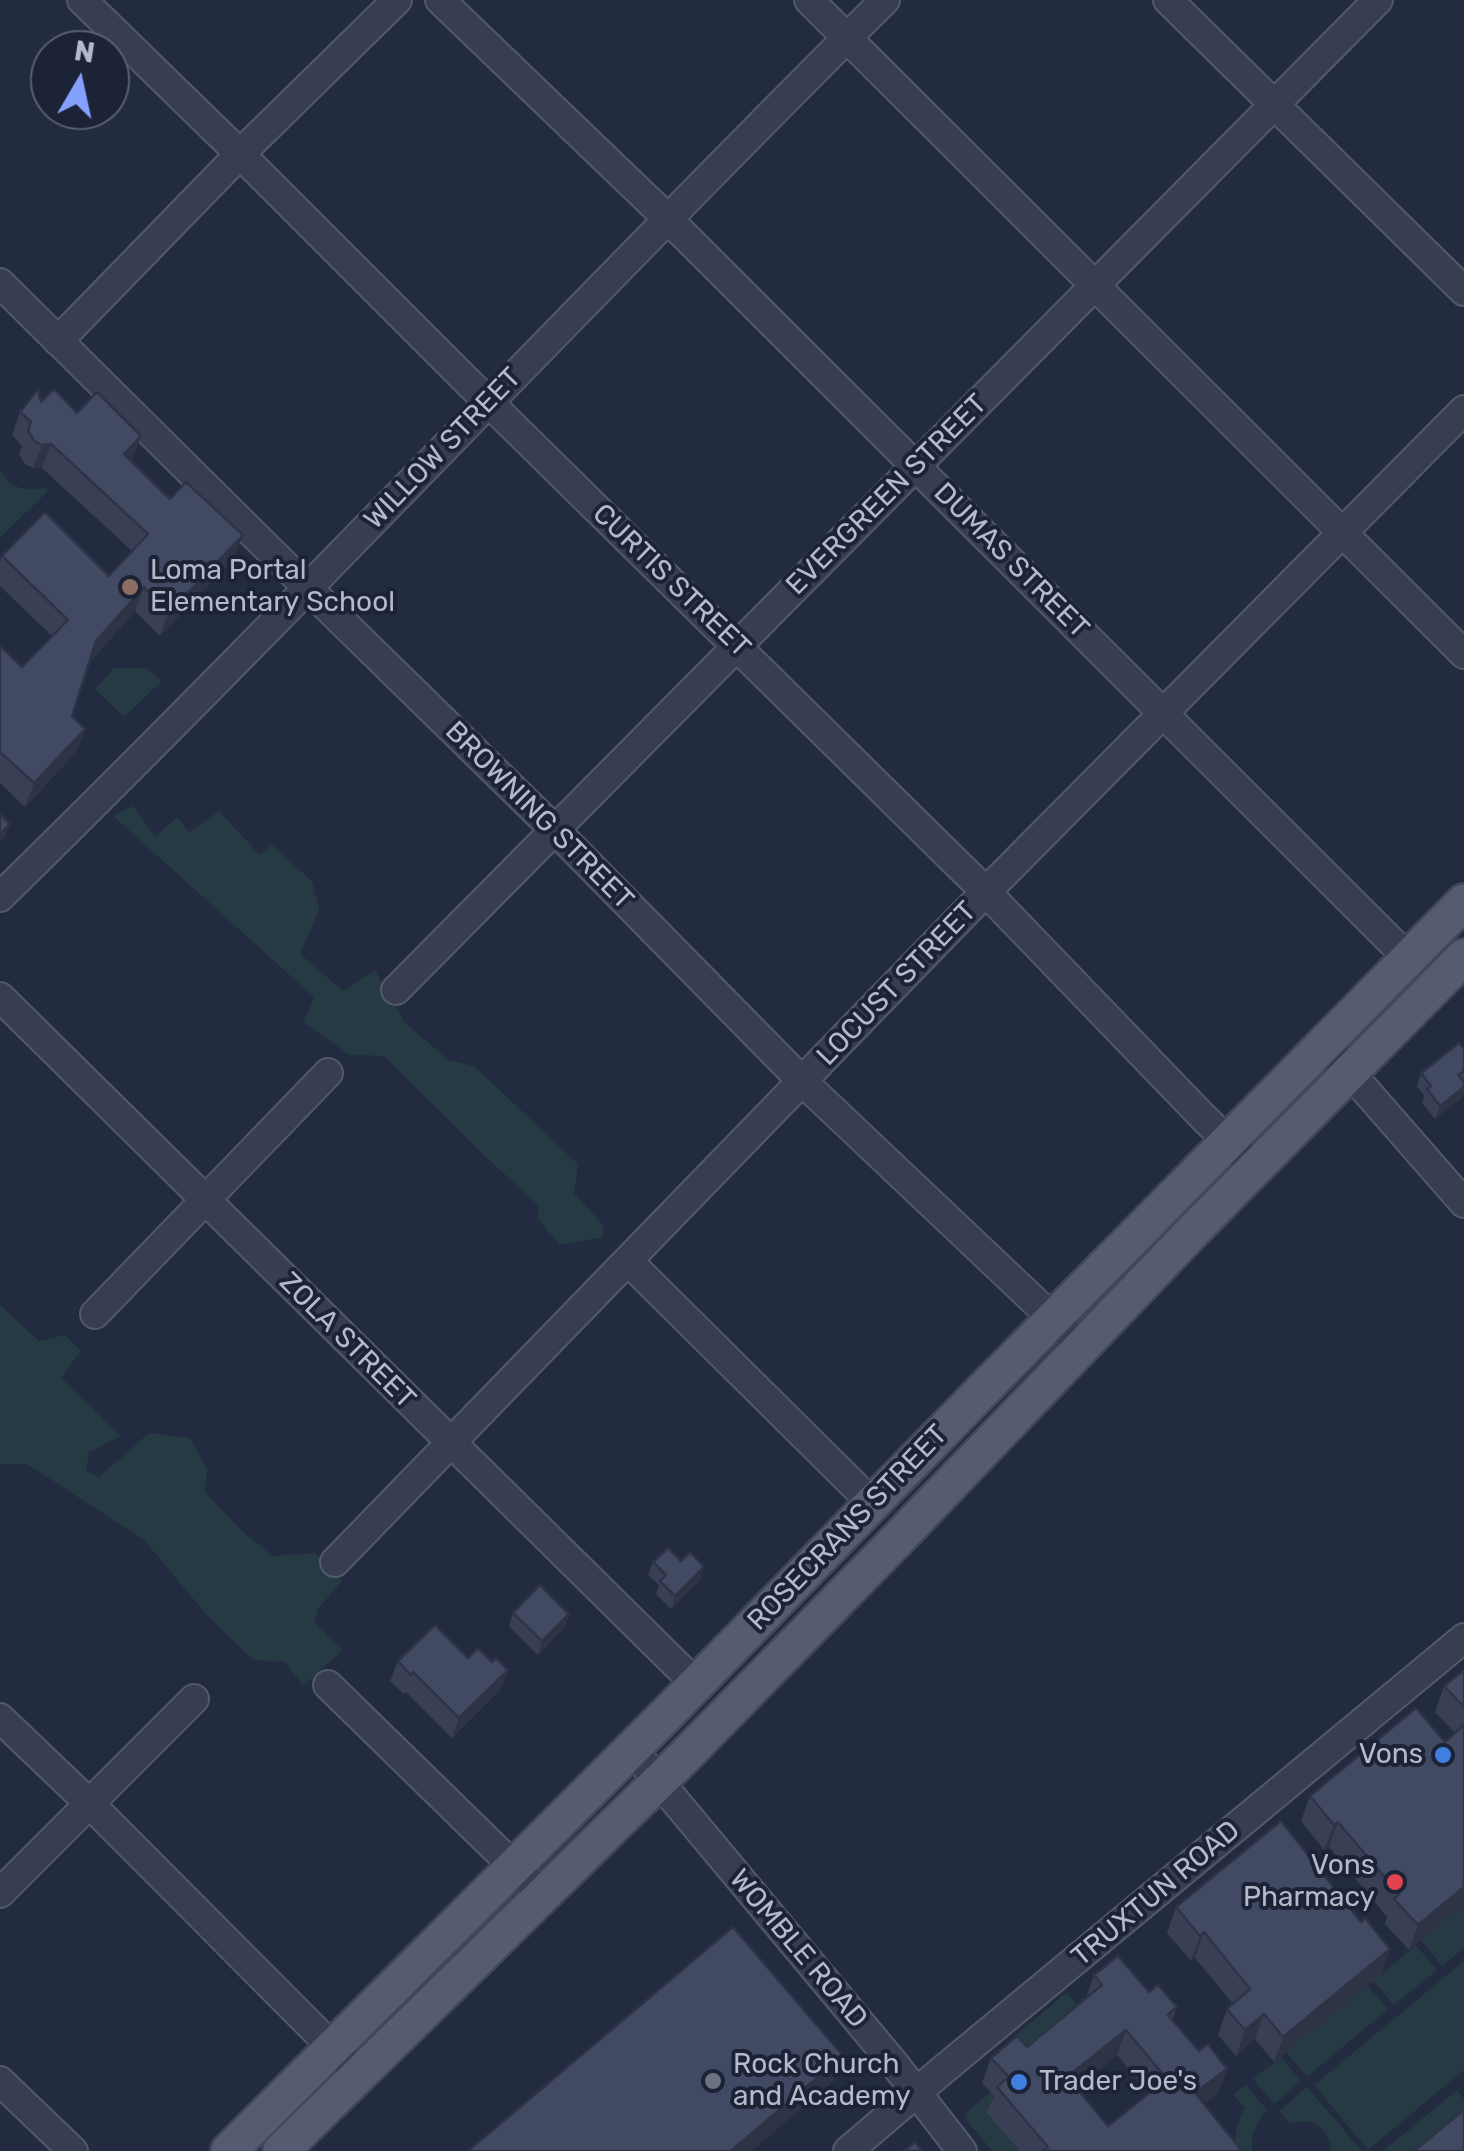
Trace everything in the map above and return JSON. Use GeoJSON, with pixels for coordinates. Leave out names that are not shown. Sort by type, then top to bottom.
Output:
{"type":"FeatureCollection","features":[{"type":"Feature","properties":{"kind":"main road","name":"ROSECRANS STREET"},"geometry":{"type":"LineString","coordinates":[[229,2151],[696,1684],[1464,902]]}},
{"type":"Feature","properties":{"kind":"main road","name":"ROSECRANS STREET"},"geometry":{"type":"LineString","coordinates":[[281,2151],[660,1781],[1255,1167],[1464,958]]}},
{"type":"Feature","properties":{"kind":"street","name":"CURTIS STREET"},"geometry":{"type":"LineString","coordinates":[[82,0],[986,892],[1255,1167]]}},
{"type":"Feature","properties":{"kind":"street"},"geometry":{"type":"LineString","coordinates":[[58,341],[240,154],[398,0]]}},
{"type":"Feature","properties":{"kind":"street","name":"DUMAS STREET"},"geometry":{"type":"LineString","coordinates":[[440,0],[668,218],[1408,958]]}},
{"type":"Feature","properties":{"kind":"street"},"geometry":{"type":"LineString","coordinates":[[809,0],[1464,654]]}},
{"type":"Feature","properties":{"kind":"street","name":"WILLOW STREET"},"geometry":{"type":"LineString","coordinates":[[0,897],[885,0]]}},
{"type":"Feature","properties":{"kind":"street"},"geometry":{"type":"LineString","coordinates":[[1168,0],[1464,291]]}},
{"type":"Feature","properties":{"kind":"street","name":"EVERGREEN STREET"},"geometry":{"type":"LineString","coordinates":[[396,990],[1378,0]]}},
{"type":"Feature","properties":{"kind":"street","name":"BROWNING STREET"},"geometry":{"type":"LineString","coordinates":[[0,282],[556,831],[803,1082],[1082,1346]]}},
{"type":"Feature","properties":{"kind":"street","name":"LOCUST STREET"},"geometry":{"type":"LineString","coordinates":[[336,1562],[986,892],[1464,410]]}},
{"type":"Feature","properties":{"kind":"street","name":"ZOLA STREET"},"geometry":{"type":"LineString","coordinates":[[0,997],[696,1684]]}},
{"type":"Feature","properties":{"kind":"street"},"geometry":{"type":"LineString","coordinates":[[1324,1045],[1464,1204]]}},
{"type":"Feature","properties":{"kind":"street"},"geometry":{"type":"LineString","coordinates":[[95,1314],[328,1073]]}},
{"type":"Feature","properties":{"kind":"street"},"geometry":{"type":"LineString","coordinates":[[628,1261],[872,1503]]}},
{"type":"Feature","properties":{"kind":"street","name":"TRUXTUN ROAD"},"geometry":{"type":"LineString","coordinates":[[848,2151],[1464,1638]]}},
{"type":"Feature","properties":{"kind":"street"},"geometry":{"type":"LineString","coordinates":[[328,1685],[544,1896]]}},
{"type":"Feature","properties":{"kind":"street"},"geometry":{"type":"LineString","coordinates":[[0,1893],[194,1699]]}},
{"type":"Feature","properties":{"kind":"street"},"geometry":{"type":"LineString","coordinates":[[0,1718],[360,2075]]}},
{"type":"Feature","properties":{"kind":"street","name":"WOMBLE ROAD"},"geometry":{"type":"LineString","coordinates":[[631,1748],[962,2151]]}},
{"type":"Feature","properties":{"kind":"street"},"geometry":{"type":"LineString","coordinates":[[0,2081],[73,2151]]}},
{"type":"Feature","properties":{"kind":"shaded area"},"geometry":{"type":"Polygon","coordinates":[[[0,468],[18,487],[45,487],[48,491],[0,538],[0,468]]]}},
{"type":"Feature","properties":{"kind":"shaded area"},"geometry":{"type":"Polygon","coordinates":[[[114,668],[146,668],[162,681],[124,717],[95,689],[114,668]]]}},
{"type":"Feature","properties":{"kind":"shaded area"},"geometry":{"type":"Polygon","coordinates":[[[133,806],[155,837],[177,817],[189,832],[219,811],[260,855],[271,844],[312,881],[319,910],[300,954],[343,991],[375,970],[405,1023],[449,1060],[474,1066],[578,1164],[574,1193],[604,1226],[603,1237],[560,1245],[537,1218],[539,1206],[384,1056],[349,1055],[304,1022],[314,997],[113,816],[133,806]]]}},
{"type":"Feature","properties":{"kind":"shaded area"},"geometry":{"type":"Polygon","coordinates":[[[0,1305],[39,1341],[65,1335],[81,1351],[61,1378],[121,1436],[89,1452],[86,1471],[99,1477],[149,1433],[190,1438],[207,1469],[205,1492],[243,1532],[273,1556],[315,1553],[342,1581],[317,1610],[315,1623],[343,1650],[303,1686],[285,1662],[253,1660],[206,1614],[144,1540],[27,1464],[0,1464],[0,1305]]]}},
{"type":"Feature","properties":{"kind":"shaded area"},"geometry":{"type":"Polygon","coordinates":[[[1464,1905],[1464,1948],[1442,1966],[1421,1940],[1464,1905]]]}},
{"type":"Feature","properties":{"kind":"shaded area"},"geometry":{"type":"Polygon","coordinates":[[[1416,1945],[1437,1970],[1394,2005],[1373,1981],[1416,1945]]]}},
{"type":"Feature","properties":{"kind":"shaded area"},"geometry":{"type":"Polygon","coordinates":[[[1464,1961],[1464,2070],[1368,2150],[1314,2085],[1464,1961]]]}},
{"type":"Feature","properties":{"kind":"shaded area"},"geometry":{"type":"Polygon","coordinates":[[[1368,1986],[1388,2009],[1307,2077],[1286,2052],[1368,1986]]]}},
{"type":"Feature","properties":{"kind":"shaded area"},"geometry":{"type":"Polygon","coordinates":[[[1067,1992],[1078,2006],[1015,2056],[1004,2045],[1067,1992]]]}},
{"type":"Feature","properties":{"kind":"shaded area"},"geometry":{"type":"Polygon","coordinates":[[[1281,2057],[1301,2081],[1274,2104],[1253,2079],[1281,2057]]]}},
{"type":"Feature","properties":{"kind":"shaded area"},"geometry":{"type":"Polygon","coordinates":[[[1246,2085],[1267,2110],[1255,2129],[1252,2151],[1228,2151],[1234,2147],[1237,2125],[1245,2108],[1233,2095],[1246,2085]]]}},
{"type":"Feature","properties":{"kind":"shaded area"},"geometry":{"type":"Polygon","coordinates":[[[1307,2087],[1362,2151],[1331,2151],[1319,2126],[1306,2122],[1290,2124],[1279,2111],[1307,2087]]]}},
{"type":"Feature","properties":{"kind":"shaded area"},"geometry":{"type":"Polygon","coordinates":[[[1457,2090],[1464,2099],[1464,2128],[1437,2151],[1383,2151],[1457,2090]]]}},
{"type":"Feature","properties":{"kind":"shaded area"},"geometry":{"type":"Polygon","coordinates":[[[991,2092],[1020,2151],[992,2151],[966,2120],[965,2113],[991,2092]]]}},
{"type":"Feature","properties":{"kind":"building"},"geometry":{"type":"Polygon","coordinates":[[[38,389],[41,402],[54,389],[77,413],[97,392],[141,436],[124,454],[170,499],[186,482],[243,535],[168,613],[144,587],[96,641],[72,716],[85,729],[34,783],[0,752],[0,646],[22,667],[68,620],[2,556],[45,512],[109,576],[148,534],[51,444],[34,441],[28,430],[31,422],[20,412],[38,389]]]}},
{"type":"Feature","properties":{"kind":"building"},"geometry":{"type":"Polygon","coordinates":[[[0,814],[10,824],[0,834],[0,814]]]}},
{"type":"Feature","properties":{"kind":"building"},"geometry":{"type":"Polygon","coordinates":[[[1459,1043],[1464,1049],[1464,1071],[1458,1075],[1464,1087],[1440,1106],[1421,1073],[1459,1043]]]}},
{"type":"Feature","properties":{"kind":"building"},"geometry":{"type":"Polygon","coordinates":[[[668,1548],[681,1561],[690,1552],[704,1567],[675,1596],[660,1581],[666,1575],[653,1562],[668,1548]]]}},
{"type":"Feature","properties":{"kind":"building"},"geometry":{"type":"Polygon","coordinates":[[[540,1585],[569,1614],[542,1641],[513,1613],[540,1585]]]}},
{"type":"Feature","properties":{"kind":"building"},"geometry":{"type":"Polygon","coordinates":[[[435,1625],[468,1658],[478,1648],[492,1662],[496,1658],[508,1670],[459,1718],[398,1661],[435,1625]]]}},
{"type":"Feature","properties":{"kind":"building"},"geometry":{"type":"Polygon","coordinates":[[[1464,1670],[1464,1707],[1444,1686],[1464,1670]]]}},
{"type":"Feature","properties":{"kind":"building"},"geometry":{"type":"Polygon","coordinates":[[[1416,1708],[1445,1742],[1464,1725],[1464,1887],[1418,1925],[1394,1899],[1399,1894],[1338,1822],[1334,1825],[1310,1796],[1416,1708]]]}},
{"type":"Feature","properties":{"kind":"building"},"geometry":{"type":"Polygon","coordinates":[[[1281,1821],[1361,1922],[1365,1918],[1390,1949],[1283,2037],[1264,2014],[1245,2030],[1227,2009],[1250,1989],[1204,1932],[1200,1936],[1176,1907],[1281,1821]]]}},
{"type":"Feature","properties":{"kind":"building"},"geometry":{"type":"Polygon","coordinates":[[[733,1927],[843,2056],[731,2151],[468,2151],[733,1927]]]}},
{"type":"Feature","properties":{"kind":"building"},"geometry":{"type":"Polygon","coordinates":[[[1118,1956],[1149,1992],[1158,1985],[1177,2007],[1168,2015],[1199,2051],[1208,2044],[1227,2069],[1195,2093],[1242,2151],[1043,2151],[1048,2147],[997,2087],[1009,2077],[991,2058],[1017,2036],[1027,2047],[1102,1985],[1094,1975],[1118,1956]],[[1126,2030],[1067,2077],[1108,2126],[1167,2079],[1126,2030]]]}},
{"type":"Feature","properties":{"kind":"building"},"geometry":{"type":"Polygon","coordinates":[[[1464,2110],[1464,2151],[1414,2151],[1464,2110]]]}},
{"type":"Feature","properties":{"kind":"building"},"geometry":{"type":"Polygon","coordinates":[[[915,2142],[922,2151],[904,2151],[915,2142]]]}},
{"type":"Feature","properties":{"kind":"place","name":"Loma Portal Elementary School"},"geometry":{"type":"Point","coordinates":[130,587]}},
{"type":"Feature","properties":{"kind":"place","name":"Vons"},"geometry":{"type":"Point","coordinates":[1443,1755]}},
{"type":"Feature","properties":{"kind":"place","name":"Vons Pharmacy"},"geometry":{"type":"Point","coordinates":[1395,1882]}},
{"type":"Feature","properties":{"kind":"place","name":"Rock Church and Academy"},"geometry":{"type":"Point","coordinates":[713,2081]}},
{"type":"Feature","properties":{"kind":"place","name":"Trader Joe's"},"geometry":{"type":"Point","coordinates":[1019,2082]}}]}
